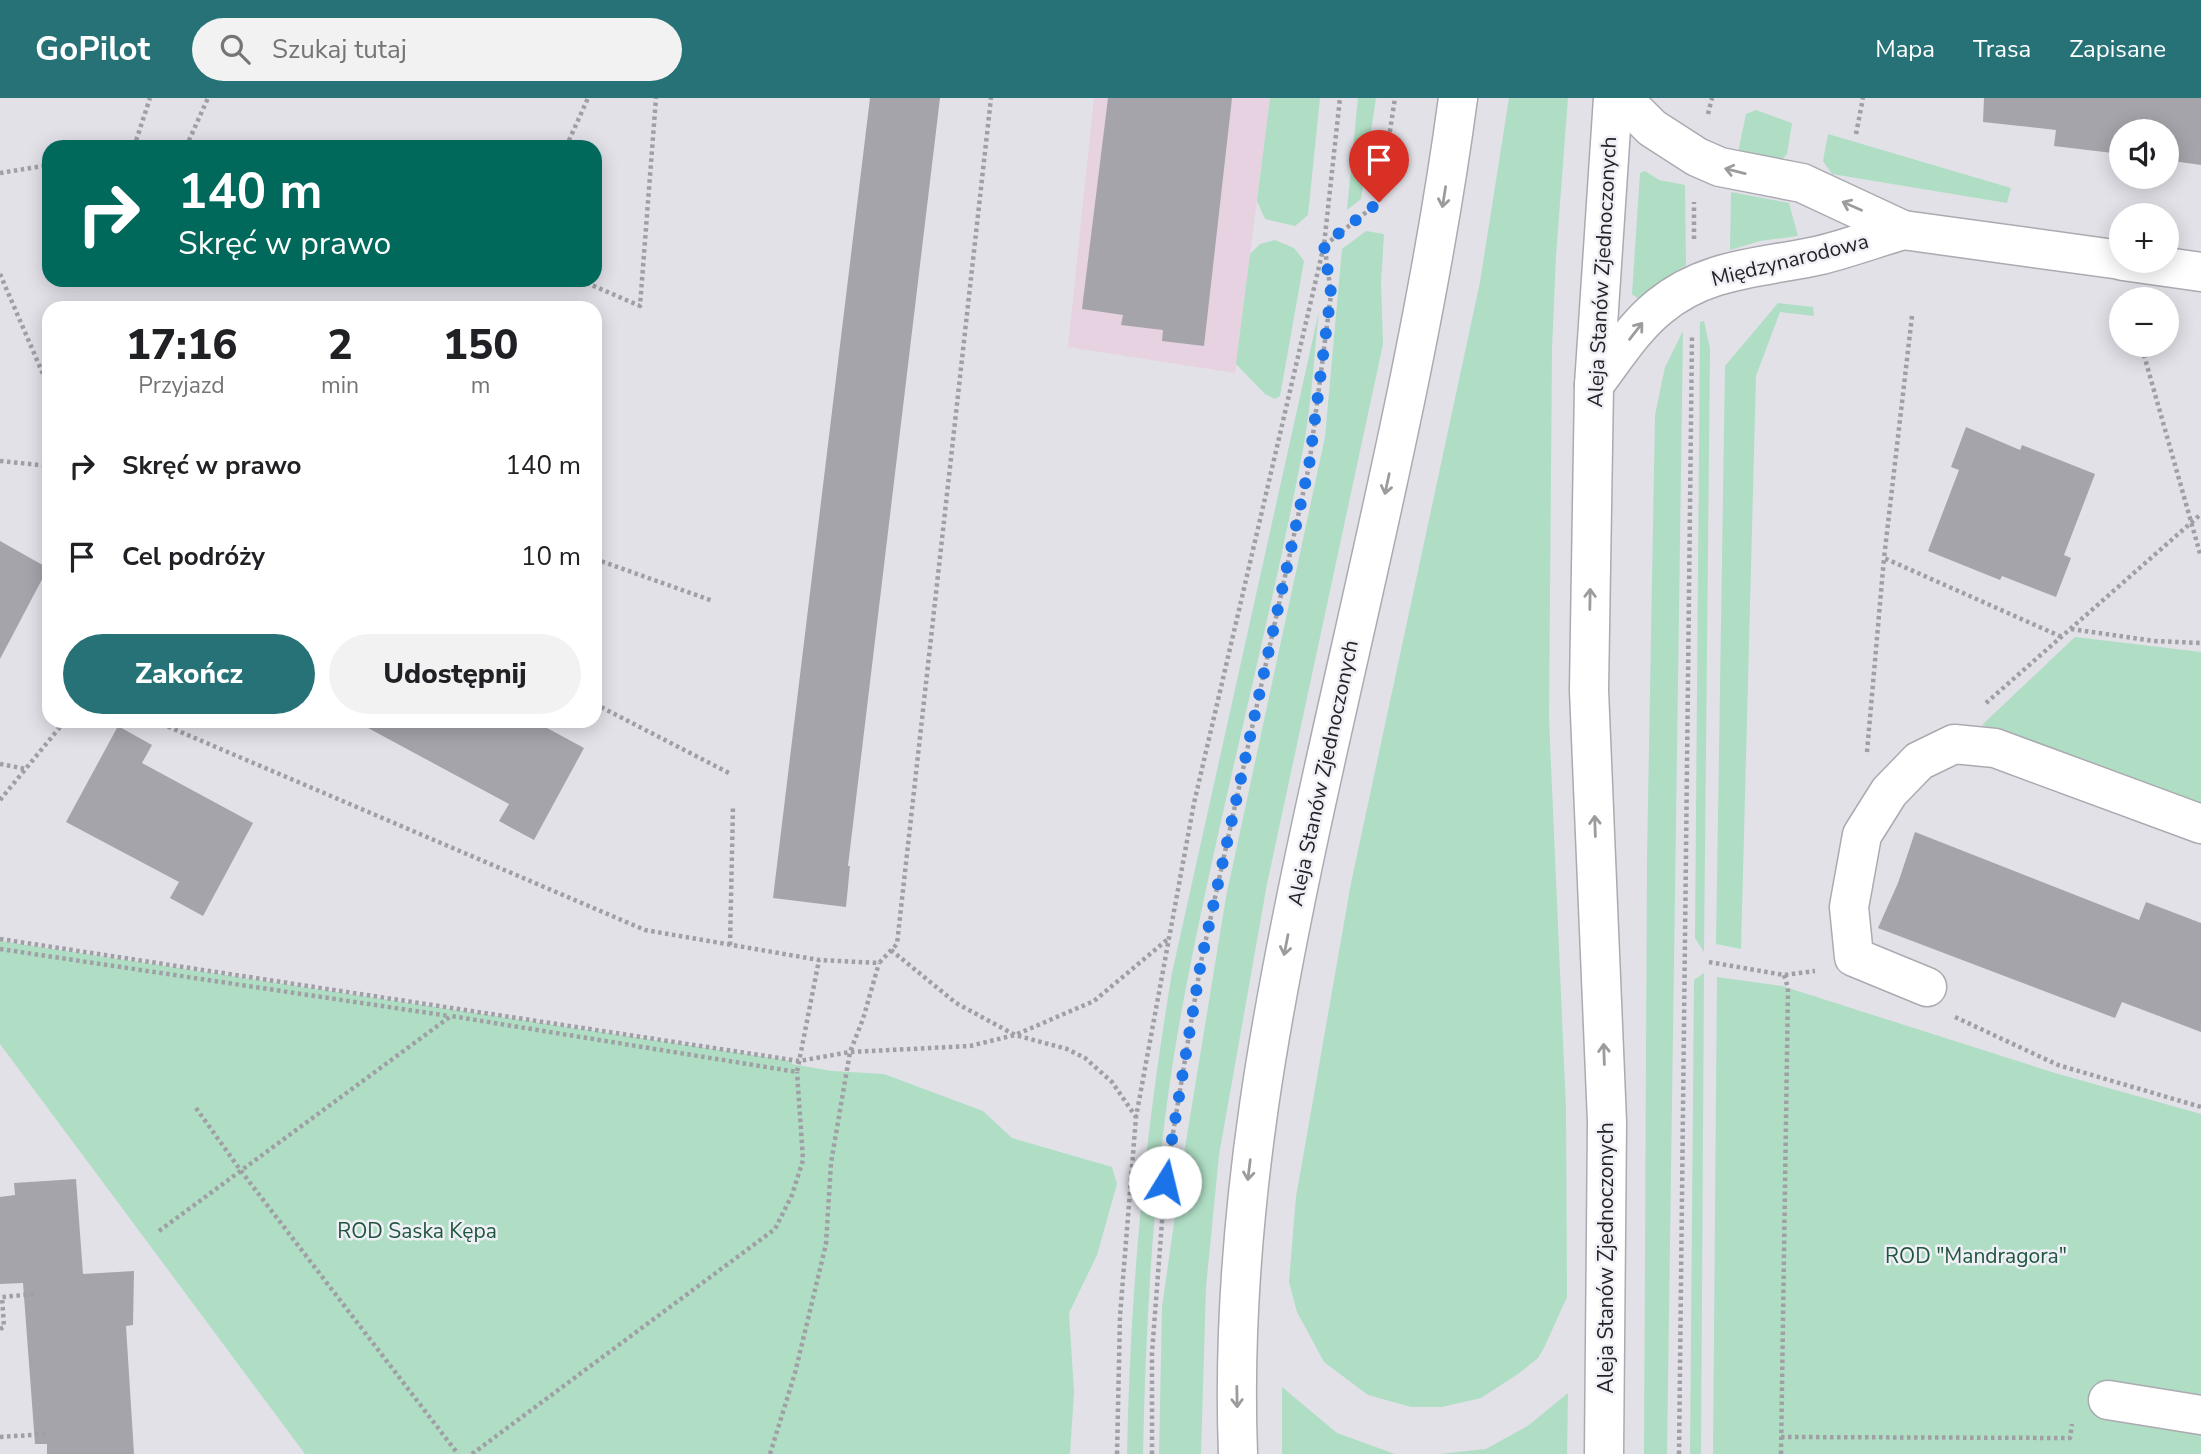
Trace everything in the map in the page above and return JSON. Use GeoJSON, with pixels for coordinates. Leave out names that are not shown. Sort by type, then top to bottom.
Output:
{"type":"FeatureCollection","features":[{"type":"Feature","properties":{"kind":"main road","name":"Aleja Stanów Zjednoczonych"},"geometry":{"type":"LineString","coordinates":[[1238,1454],[1239,1278],[1244,1208],[1265,1064],[1304,857],[1401,417],[1438,231],[1458,98]]}},
{"type":"Feature","properties":{"kind":"main road","name":"Aleja Stanów Zjednoczonych"},"geometry":{"type":"LineString","coordinates":[[1604,1454],[1607,1122],[1589,690],[1594,385],[1614,98]]}},
{"type":"Feature","properties":{"kind":"main road","name":"Międzynarodowa"},"geometry":{"type":"LineString","coordinates":[[1622,98],[1652,128],[1697,157],[1720,167],[1802,183],[1903,230],[2109,259]]}},
{"type":"Feature","properties":{"kind":"main road","name":"Międzynarodowa"},"geometry":{"type":"LineString","coordinates":[[1594,385],[1643,322],[1670,298],[1693,285],[1745,266],[1818,255],[1903,230]]}},
{"type":"Feature","properties":{"kind":"main road","name":"Międzynarodowa"},"geometry":{"type":"LineString","coordinates":[[2179,269],[2201,272]]}},
{"type":"Feature","properties":{"kind":"main road"},"geometry":{"type":"LineString","coordinates":[[1927,987],[1854,957],[1849,907],[1861,835],[1889,792],[1919,761],[1954,744],[1995,748],[2201,824]]}},
{"type":"Feature","properties":{"kind":"main road"},"geometry":{"type":"LineString","coordinates":[[2108,1400],[2201,1415]]}},
{"type":"Feature","properties":{"kind":"path"},"geometry":{"type":"LineString","coordinates":[[136,140],[150,98]]}},
{"type":"Feature","properties":{"kind":"path"},"geometry":{"type":"LineString","coordinates":[[189,140],[208,98]]}},
{"type":"Feature","properties":{"kind":"path"},"geometry":{"type":"LineString","coordinates":[[569,140],[588,98]]}},
{"type":"Feature","properties":{"kind":"path"},"geometry":{"type":"LineString","coordinates":[[596,287],[640,306],[656,98]]}},
{"type":"Feature","properties":{"kind":"path"},"geometry":{"type":"LineString","coordinates":[[770,1454],[795,1373],[826,1244],[831,1163],[850,1052],[863,1019],[879,963],[897,944],[910,848],[990,98]]}},
{"type":"Feature","properties":{"kind":"path"},"geometry":{"type":"LineString","coordinates":[[1117,1454],[1120,1316],[1136,1117],[1194,803],[1324,245],[1340,98]]}},
{"type":"Feature","properties":{"kind":"path"},"geometry":{"type":"LineString","coordinates":[[1324,245],[1379,202],[1395,98]]}},
{"type":"Feature","properties":{"kind":"path"},"geometry":{"type":"LineString","coordinates":[[1856,134],[1863,98]]}},
{"type":"Feature","properties":{"kind":"path"},"geometry":{"type":"LineString","coordinates":[[0,173],[42,166]]}},
{"type":"Feature","properties":{"kind":"path"},"geometry":{"type":"LineString","coordinates":[[1152,1454],[1152,1353],[1165,1182],[1201,962],[1309,466],[1331,293],[1324,245]]}},
{"type":"Feature","properties":{"kind":"path"},"geometry":{"type":"LineString","coordinates":[[0,274],[42,372]]}},
{"type":"Feature","properties":{"kind":"path"},"geometry":{"type":"LineString","coordinates":[[1889,792],[1865,770],[1884,558],[1912,316]]}},
{"type":"Feature","properties":{"kind":"path"},"geometry":{"type":"LineString","coordinates":[[2145,357],[2201,557]]}},
{"type":"Feature","properties":{"kind":"path"},"geometry":{"type":"LineString","coordinates":[[0,461],[42,465]]}},
{"type":"Feature","properties":{"kind":"path"},"geometry":{"type":"LineString","coordinates":[[1954,744],[1963,724],[2201,514]]}},
{"type":"Feature","properties":{"kind":"path"},"geometry":{"type":"LineString","coordinates":[[1679,1454],[1690,536]]}},
{"type":"Feature","properties":{"kind":"path"},"geometry":{"type":"LineString","coordinates":[[1884,558],[2062,637]]}},
{"type":"Feature","properties":{"kind":"path"},"geometry":{"type":"LineString","coordinates":[[602,561],[713,601]]}},
{"type":"Feature","properties":{"kind":"path"},"geometry":{"type":"LineString","coordinates":[[2070,629],[2154,641],[2201,643]]}},
{"type":"Feature","properties":{"kind":"path"},"geometry":{"type":"LineString","coordinates":[[602,708],[729,773]]}},
{"type":"Feature","properties":{"kind":"path"},"geometry":{"type":"LineString","coordinates":[[0,800],[59,728]]}},
{"type":"Feature","properties":{"kind":"path"},"geometry":{"type":"LineString","coordinates":[[169,728],[645,930],[819,960],[879,963]]}},
{"type":"Feature","properties":{"kind":"path"},"geometry":{"type":"LineString","coordinates":[[0,764],[26,769]]}},
{"type":"Feature","properties":{"kind":"path"},"geometry":{"type":"LineString","coordinates":[[730,945],[733,806]]}},
{"type":"Feature","properties":{"kind":"path"},"geometry":{"type":"LineString","coordinates":[[0,939],[799,1061],[850,1052],[970,1046],[1015,1035],[1094,1001],[1169,939]]}},
{"type":"Feature","properties":{"kind":"path"},"geometry":{"type":"LineString","coordinates":[[0,949],[451,1016],[797,1072]]}},
{"type":"Feature","properties":{"kind":"path"},"geometry":{"type":"LineString","coordinates":[[891,950],[956,1003],[1015,1035],[1067,1049],[1085,1058],[1112,1083],[1136,1117]]}},
{"type":"Feature","properties":{"kind":"path"},"geometry":{"type":"LineString","coordinates":[[1709,962],[1784,975],[1843,968],[1854,957]]}},
{"type":"Feature","properties":{"kind":"path"},"geometry":{"type":"LineString","coordinates":[[472,1454],[775,1229],[792,1195],[803,1160],[797,1072],[819,960]]}},
{"type":"Feature","properties":{"kind":"path"},"geometry":{"type":"LineString","coordinates":[[1781,1454],[1788,988],[1784,975]]}},
{"type":"Feature","properties":{"kind":"path"},"geometry":{"type":"LineString","coordinates":[[1927,987],[1948,994],[1944,1012],[2058,1065],[2201,1107]]}},
{"type":"Feature","properties":{"kind":"path"},"geometry":{"type":"LineString","coordinates":[[159,1231],[451,1016]]}},
{"type":"Feature","properties":{"kind":"path"},"geometry":{"type":"LineString","coordinates":[[196,1108],[241,1171],[458,1454]]}},
{"type":"Feature","properties":{"kind":"path"},"geometry":{"type":"LineString","coordinates":[[0,1329],[4,1327],[2,1297],[35,1294]]}},
{"type":"Feature","properties":{"kind":"path"},"geometry":{"type":"LineString","coordinates":[[1781,1437],[2070,1438],[2076,1399],[2108,1400]]}},
{"type":"Feature","properties":{"kind":"path"},"geometry":{"type":"LineString","coordinates":[[0,1437],[46,1434]]}},
{"type":"Feature","properties":{"kind":"shaded area"},"geometry":{"type":"Polygon","coordinates":[[[1094,98],[1270,98],[1235,373],[1068,347],[1094,98]]]}},
{"type":"Feature","properties":{"kind":"green space"},"geometry":{"type":"Polygon","coordinates":[[[1270,98],[1320,98],[1308,215],[1295,226],[1265,219],[1257,201],[1270,98]]]}},
{"type":"Feature","properties":{"kind":"green space"},"geometry":{"type":"Polygon","coordinates":[[[1358,98],[1376,98],[1361,199],[1347,210],[1358,98]]]}},
{"type":"Feature","properties":{"kind":"green space"},"geometry":{"type":"Polygon","coordinates":[[[1509,98],[1568,98],[1552,349],[1549,719],[1566,1109],[1567,1297],[1538,1358],[1518,1374],[1481,1398],[1442,1407],[1411,1407],[1368,1395],[1324,1362],[1297,1312],[1289,1282],[1296,1197],[1351,883],[1480,282],[1509,98]]]}},
{"type":"Feature","properties":{"kind":"green space"},"geometry":{"type":"Polygon","coordinates":[[[1756,110],[1792,123],[1787,154],[1776,165],[1737,157],[1746,114],[1756,110]]]}},
{"type":"Feature","properties":{"kind":"green space"},"geometry":{"type":"Polygon","coordinates":[[[1828,134],[2011,188],[2007,203],[1832,174],[1823,161],[1828,134]]]}},
{"type":"Feature","properties":{"kind":"green space"},"geometry":{"type":"Polygon","coordinates":[[[1645,171],[1659,180],[1685,185],[1686,265],[1639,299],[1632,294],[1640,173],[1645,171]]]}},
{"type":"Feature","properties":{"kind":"green space"},"geometry":{"type":"Polygon","coordinates":[[[1731,192],[1789,203],[1798,236],[1760,241],[1730,250],[1731,192]]]}},
{"type":"Feature","properties":{"kind":"green space"},"geometry":{"type":"Polygon","coordinates":[[[1366,231],[1384,234],[1381,283],[1383,344],[1267,884],[1219,1155],[1206,1287],[1201,1454],[1159,1454],[1162,1307],[1226,897],[1325,437],[1342,249],[1366,231]]]}},
{"type":"Feature","properties":{"kind":"green space"},"geometry":{"type":"Polygon","coordinates":[[[1275,240],[1294,248],[1304,261],[1280,396],[1275,399],[1265,394],[1236,364],[1250,254],[1260,244],[1275,240]]]}},
{"type":"Feature","properties":{"kind":"green space"},"geometry":{"type":"Polygon","coordinates":[[[1778,303],[1813,307],[1814,316],[1780,312],[1756,376],[1741,949],[1716,944],[1725,366],[1778,303]]]}},
{"type":"Feature","properties":{"kind":"green space"},"geometry":{"type":"Polygon","coordinates":[[[1319,311],[1304,444],[1274,591],[1207,884],[1178,1031],[1157,1189],[1146,1348],[1143,1454],[1127,1454],[1131,1333],[1140,1212],[1172,973],[1319,311]]]}},
{"type":"Feature","properties":{"kind":"green space"},"geometry":{"type":"Polygon","coordinates":[[[1704,321],[1710,348],[1704,952],[1695,938],[1700,322],[1704,321]]]}},
{"type":"Feature","properties":{"kind":"green space"},"geometry":{"type":"Polygon","coordinates":[[[1683,331],[1667,1454],[1644,1454],[1647,858],[1655,415],[1665,367],[1683,331]]]}},
{"type":"Feature","properties":{"kind":"green space"},"geometry":{"type":"Polygon","coordinates":[[[2075,637],[2201,652],[2201,807],[1982,725],[2075,637]]]}},
{"type":"Feature","properties":{"kind":"green space","name":"ROD Saska Kępa"},"geometry":{"type":"Polygon","coordinates":[[[0,941],[792,1061],[792,1064],[832,1071],[884,1074],[983,1111],[1012,1138],[1112,1167],[1117,1184],[1097,1255],[1069,1313],[1074,1392],[1070,1454],[305,1454],[0,1044],[0,941]]]}},
{"type":"Feature","properties":{"kind":"green space"},"geometry":{"type":"Polygon","coordinates":[[[1704,973],[1701,1454],[1690,1454],[1694,980],[1704,973]]]}},
{"type":"Feature","properties":{"kind":"green space","name":"ROD \"Mandragora\""},"geometry":{"type":"Polygon","coordinates":[[[1717,977],[1782,986],[2055,1073],[2201,1114],[2201,1454],[1713,1454],[1717,977]]]}},
{"type":"Feature","properties":{"kind":"green space"},"geometry":{"type":"Polygon","coordinates":[[[1282,1387],[1337,1433],[1395,1454],[1282,1454],[1282,1387]]]}},
{"type":"Feature","properties":{"kind":"green space"},"geometry":{"type":"Polygon","coordinates":[[[1568,1393],[1567,1454],[1439,1454],[1486,1449],[1529,1425],[1568,1393]]]}},
{"type":"Feature","properties":{"kind":"building"},"geometry":{"type":"Polygon","coordinates":[[[870,98],[940,98],[848,866],[846,907],[773,898],[870,98]]]}},
{"type":"Feature","properties":{"kind":"building"},"geometry":{"type":"Polygon","coordinates":[[[1108,98],[1232,98],[1204,346],[1162,341],[1163,330],[1121,325],[1123,315],[1082,309],[1108,98]]]}},
{"type":"Feature","properties":{"kind":"building"},"geometry":{"type":"Polygon","coordinates":[[[1984,98],[2201,98],[2201,165],[2179,162],[2179,119],[2109,119],[2109,153],[2054,146],[2056,130],[1983,122],[1984,98]]]}},
{"type":"Feature","properties":{"kind":"building"},"geometry":{"type":"Polygon","coordinates":[[[1966,427],[2020,450],[2022,445],[2095,474],[2064,555],[2071,558],[2056,597],[2002,576],[2000,580],[1928,551],[1959,470],[1951,467],[1966,427]]]}},
{"type":"Feature","properties":{"kind":"building"},"geometry":{"type":"Polygon","coordinates":[[[0,541],[42,565],[42,579],[0,659],[0,541]]]}},
{"type":"Feature","properties":{"kind":"building"},"geometry":{"type":"Polygon","coordinates":[[[117,728],[122,728],[152,745],[142,763],[253,823],[203,916],[170,898],[179,882],[66,822],[117,728]]]}},
{"type":"Feature","properties":{"kind":"building"},"geometry":{"type":"Polygon","coordinates":[[[368,728],[547,728],[584,748],[534,840],[499,821],[509,804],[368,728]]]}},
{"type":"Feature","properties":{"kind":"building"},"geometry":{"type":"Polygon","coordinates":[[[1915,832],[2139,920],[2146,902],[2201,923],[2201,1032],[2122,1002],[2115,1018],[1878,928],[1898,883],[1915,832]]]}},
{"type":"Feature","properties":{"kind":"building"},"geometry":{"type":"Polygon","coordinates":[[[76,1179],[83,1274],[134,1271],[133,1325],[126,1326],[134,1454],[47,1454],[47,1444],[35,1444],[23,1283],[0,1284],[0,1197],[15,1195],[14,1183],[76,1179]]]}},
{"type":"Feature","properties":{"kind":"route"},"geometry":{"type":"LineString","coordinates":[[1165,1182],[1201,962],[1309,466],[1331,293],[1324,245],[1379,202]]}}]}
